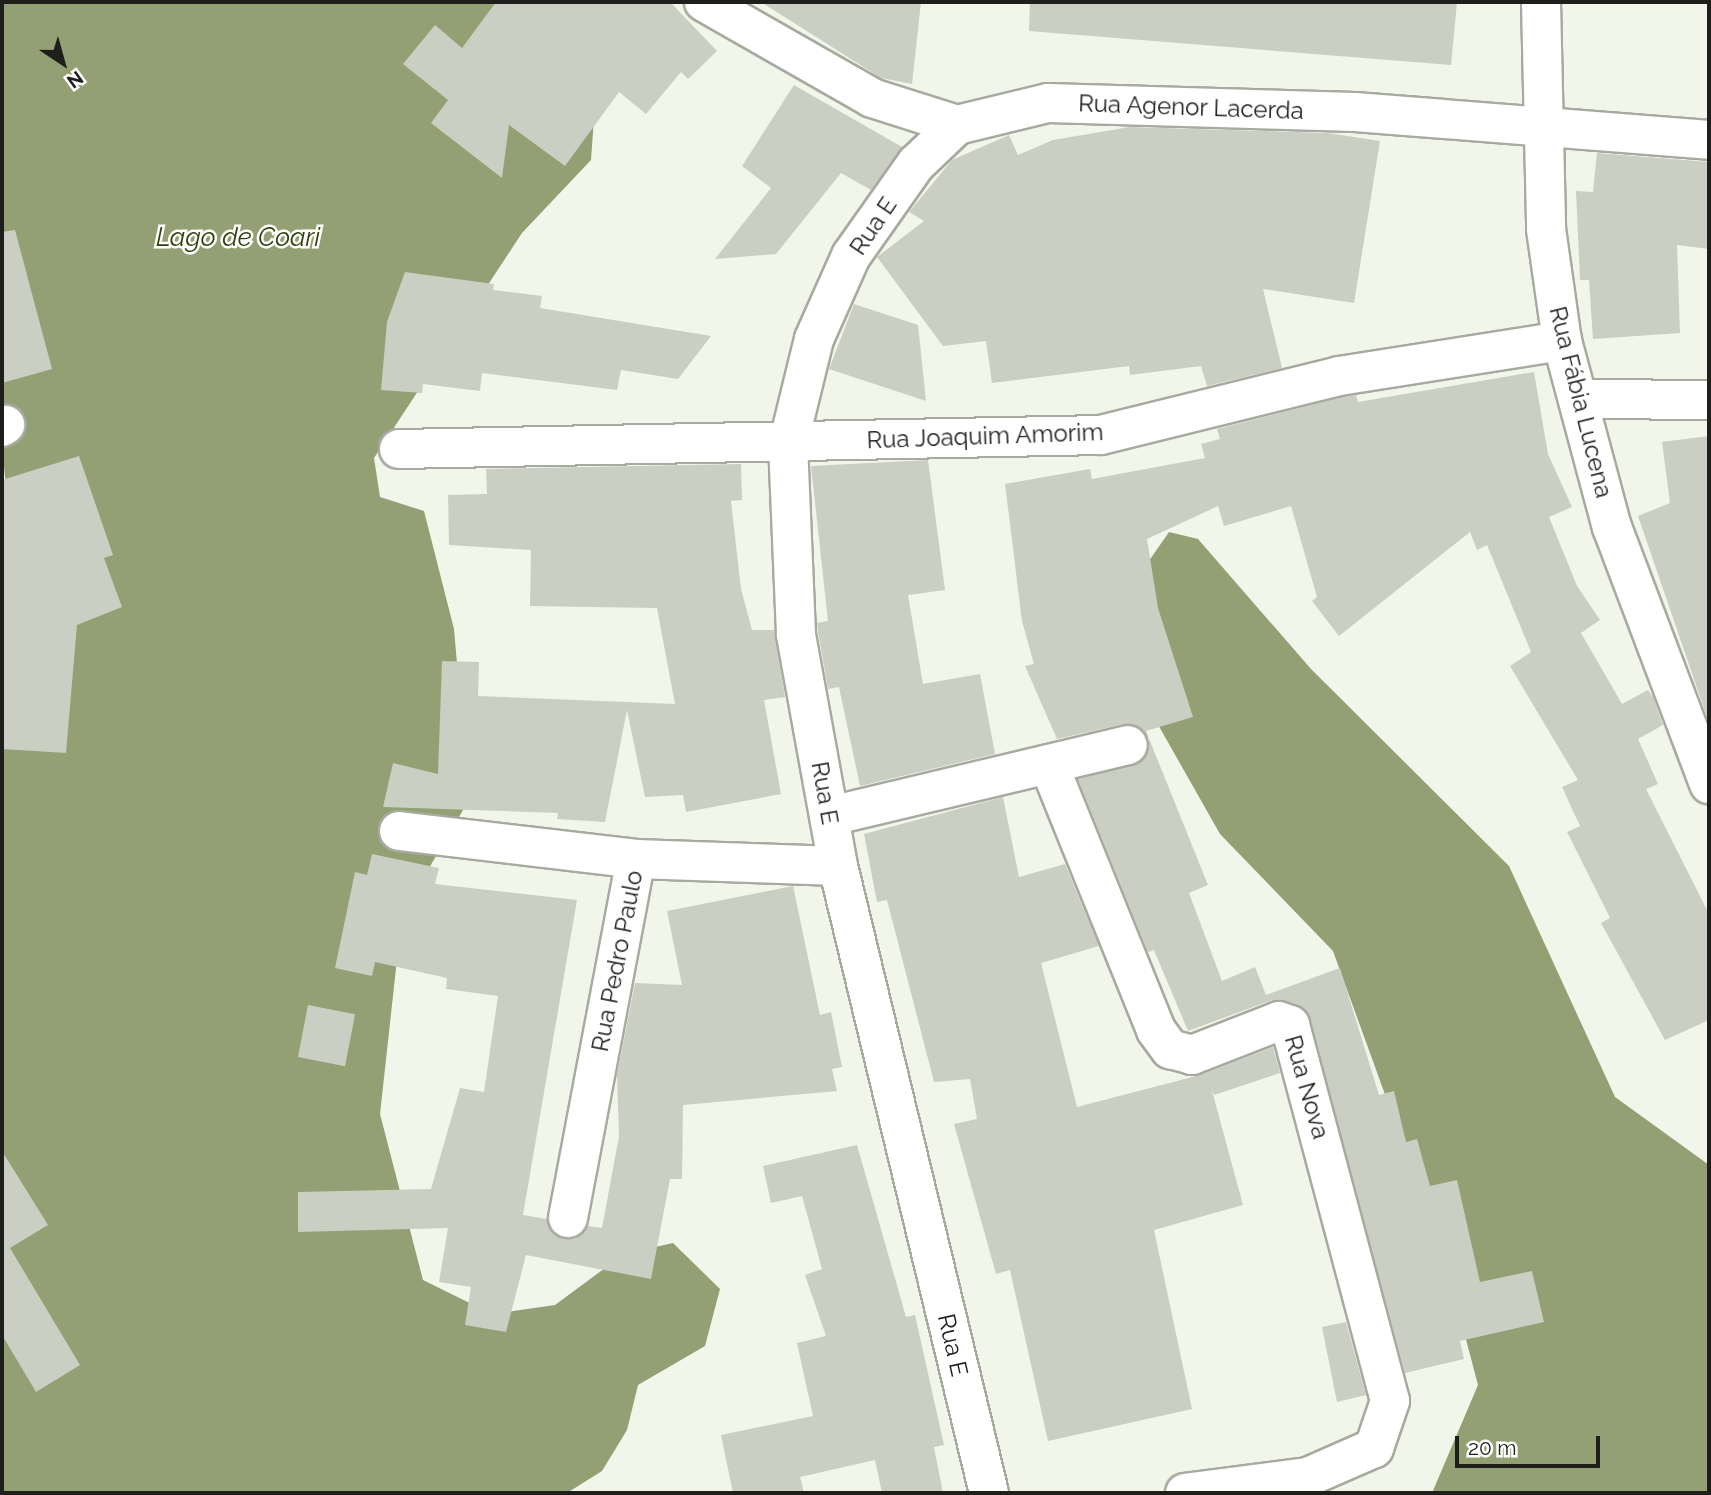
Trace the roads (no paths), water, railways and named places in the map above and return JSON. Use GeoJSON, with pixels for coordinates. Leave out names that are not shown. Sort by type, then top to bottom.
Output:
{"type":"FeatureCollection","features":[{"type":"Feature","properties":{"kind":"street"},"geometry":{"type":"LineString","coordinates":[[704,2],[872,98],[957,125]]}},
{"type":"Feature","properties":{"kind":"street","name":"Rua Fábia Lucena"},"geometry":{"type":"LineString","coordinates":[[1541,2],[1541,128],[1546,229],[1562,341],[1612,527],[1705,761]]}},
{"type":"Feature","properties":{"kind":"street","name":"Rua Agenor Lacerda"},"geometry":{"type":"LineString","coordinates":[[957,125],[1048,103],[1170,103],[1709,140]]}},
{"type":"Feature","properties":{"kind":"street","name":"Rua E"},"geometry":{"type":"LineString","coordinates":[[957,125],[916,164],[851,256],[814,339],[788,445],[796,635],[838,866],[989,1493]]}},
{"type":"Feature","properties":{"kind":"street","name":"Rua Joaquim Amorim"},"geometry":{"type":"LineString","coordinates":[[399,449],[788,445],[1101,435],[1339,376],[1562,341]]}},
{"type":"Feature","properties":{"kind":"street"},"geometry":{"type":"LineString","coordinates":[[1578,399],[1709,400]]}},
{"type":"Feature","properties":{"kind":"street"},"geometry":{"type":"LineString","coordinates":[[830,816],[1128,745]]}},
{"type":"Feature","properties":{"kind":"street","name":"Rua Nova"},"geometry":{"type":"LineString","coordinates":[[1049,765],[1156,1030],[1170,1049],[1192,1055],[1279,1021],[1290,1025],[1390,1401],[1374,1448],[1308,1477],[1185,1493]]}},
{"type":"Feature","properties":{"kind":"street"},"geometry":{"type":"LineString","coordinates":[[399,831],[636,859]]}},
{"type":"Feature","properties":{"kind":"street","name":"Rua Pedro Paulo"},"geometry":{"type":"LineString","coordinates":[[568,1219],[636,859],[838,866]]}},
{"type":"Feature","properties":{"kind":"water","name":"Lago de Coari"},"geometry":{"type":"Polygon","coordinates":[[[2,2],[529,2],[571,58],[594,118],[591,160],[522,233],[374,458],[380,497],[424,511],[454,629],[469,800],[402,914],[380,1114],[423,1280],[492,1314],[555,1305],[624,1254],[673,1243],[720,1289],[705,1346],[638,1385],[627,1430],[602,1471],[567,1493],[2,1493],[2,614],[12,548],[2,446],[2,2]]]}},
{"type":"Feature","properties":{"kind":"water"},"geometry":{"type":"Polygon","coordinates":[[[1169,532],[1198,539],[1311,669],[1509,866],[1615,1097],[1709,1165],[1709,1493],[1432,1493],[1478,1385],[1445,1260],[1333,951],[1220,834],[1118,654],[1144,568],[1169,532]]]}}]}
